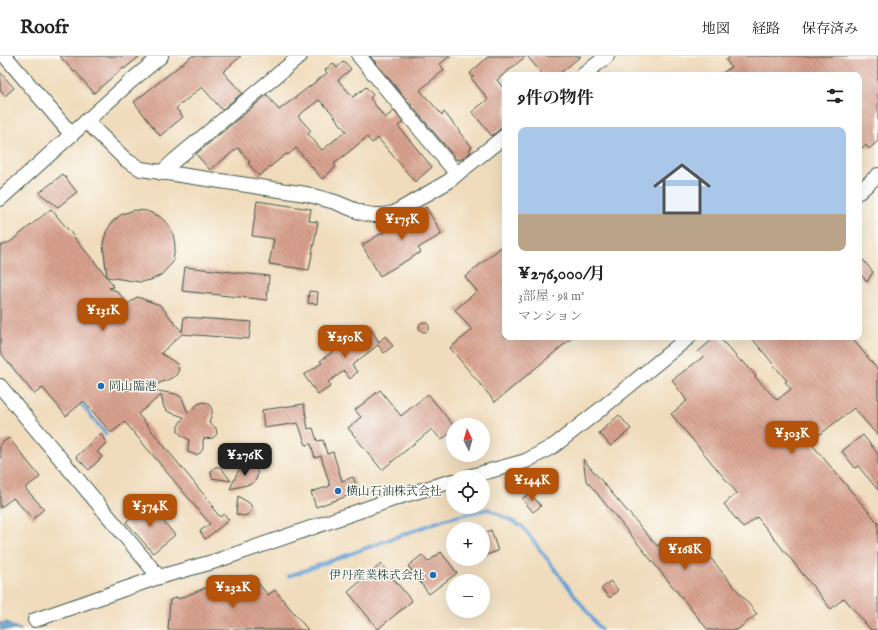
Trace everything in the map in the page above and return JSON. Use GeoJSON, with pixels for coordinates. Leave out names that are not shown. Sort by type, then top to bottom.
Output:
{"type":"FeatureCollection","features":[{"type":"Feature","properties":{"kind":"street"},"geometry":{"type":"LineString","coordinates":[[5,56],[71,134]]}},
{"type":"Feature","properties":{"kind":"street"},"geometry":{"type":"LineString","coordinates":[[0,199],[71,134],[161,56]]}},
{"type":"Feature","properties":{"kind":"street"},"geometry":{"type":"LineString","coordinates":[[161,172],[300,56]]}},
{"type":"Feature","properties":{"kind":"street"},"geometry":{"type":"LineString","coordinates":[[359,56],[457,174]]}},
{"type":"Feature","properties":{"kind":"street"},"geometry":{"type":"LineString","coordinates":[[586,72],[607,56]]}},
{"type":"Feature","properties":{"kind":"street"},"geometry":{"type":"LineString","coordinates":[[86,121],[126,160],[141,170],[306,194],[335,202],[362,213],[373,215],[383,215],[394,212],[448,181],[502,138]]}},
{"type":"Feature","properties":{"kind":"street"},"geometry":{"type":"LineString","coordinates":[[862,189],[878,175]]}},
{"type":"Feature","properties":{"kind":"street"},"geometry":{"type":"LineString","coordinates":[[490,471],[526,460],[555,445],[685,340]]}},
{"type":"Feature","properties":{"kind":"street"},"geometry":{"type":"LineString","coordinates":[[0,386],[159,578]]}},
{"type":"Feature","properties":{"kind":"street"},"geometry":{"type":"LineString","coordinates":[[35,620],[159,578],[216,561],[405,495],[446,483]]}},
{"type":"Feature","properties":{"kind":"water"},"geometry":{"type":"Polygon","coordinates":[[[0,622],[4,624],[5,622],[10,623],[10,625],[22,630],[0,630],[0,622]]]}},
{"type":"Feature","properties":{"kind":"building"},"geometry":{"type":"Polygon","coordinates":[[[60,56],[140,56],[124,69],[123,68],[94,93],[60,56]]]}},
{"type":"Feature","properties":{"kind":"building"},"geometry":{"type":"Polygon","coordinates":[[[192,56],[241,56],[223,72],[242,93],[222,110],[202,87],[176,108],[183,117],[160,136],[134,102],[192,56]]]}},
{"type":"Feature","properties":{"kind":"building"},"geometry":{"type":"Polygon","coordinates":[[[370,56],[450,56],[440,64],[444,70],[420,90],[442,115],[444,112],[472,147],[469,150],[471,152],[460,160],[457,160],[370,56]]]}},
{"type":"Feature","properties":{"kind":"building"},"geometry":{"type":"Polygon","coordinates":[[[489,56],[526,56],[507,72],[502,72],[502,76],[497,80],[502,86],[502,128],[492,136],[472,112],[488,99],[471,78],[473,77],[470,73],[489,56]]]}},
{"type":"Feature","properties":{"kind":"building"},"geometry":{"type":"Polygon","coordinates":[[[527,56],[581,56],[562,72],[540,72],[527,56]]]}},
{"type":"Feature","properties":{"kind":"building"},"geometry":{"type":"Polygon","coordinates":[[[731,56],[878,56],[878,141],[869,149],[866,145],[862,148],[862,72],[724,72],[731,67],[726,60],[731,56]]]}},
{"type":"Feature","properties":{"kind":"building"},"geometry":{"type":"Polygon","coordinates":[[[344,61],[351,69],[338,80],[353,97],[366,87],[373,95],[370,98],[385,118],[394,111],[403,122],[398,126],[432,167],[415,182],[378,138],[372,143],[367,137],[334,164],[336,167],[322,179],[296,148],[288,155],[286,154],[259,176],[238,148],[210,170],[196,154],[267,95],[279,110],[327,73],[325,70],[333,63],[337,68],[344,61]],[[319,100],[298,116],[311,131],[308,134],[322,150],[346,131],[319,100]]]}},
{"type":"Feature","properties":{"kind":"building"},"geometry":{"type":"Polygon","coordinates":[[[0,72],[14,88],[5,96],[0,89],[0,72]]]}},
{"type":"Feature","properties":{"kind":"building"},"geometry":{"type":"Polygon","coordinates":[[[63,174],[77,192],[58,207],[39,193],[63,174]]]}},
{"type":"Feature","properties":{"kind":"building"},"geometry":{"type":"Polygon","coordinates":[[[257,201],[311,209],[309,221],[318,222],[309,270],[269,264],[274,239],[252,236],[257,201]]]}},
{"type":"Feature","properties":{"kind":"building"},"geometry":{"type":"Polygon","coordinates":[[[426,207],[442,234],[418,248],[421,252],[380,276],[362,245],[426,207]]]}},
{"type":"Feature","properties":{"kind":"building","name":"岡山臨港"},"geometry":{"type":"Polygon","coordinates":[[[51,209],[114,287],[109,288],[117,291],[128,304],[137,297],[160,305],[182,332],[184,317],[251,322],[249,339],[182,334],[161,353],[177,364],[179,370],[176,375],[146,389],[176,394],[182,398],[188,413],[198,404],[204,402],[209,404],[212,413],[209,423],[216,428],[217,434],[213,438],[203,439],[203,449],[200,453],[196,455],[188,452],[189,440],[178,431],[178,426],[184,417],[166,410],[164,408],[161,395],[138,414],[214,507],[211,506],[220,517],[224,514],[229,520],[205,539],[200,531],[210,524],[125,422],[111,433],[84,401],[66,416],[43,388],[34,394],[0,352],[0,246],[10,242],[51,209]]]}},
{"type":"Feature","properties":{"kind":"building"},"geometry":{"type":"Polygon","coordinates":[[[135,210],[147,211],[159,216],[168,224],[173,234],[175,245],[173,262],[161,275],[151,280],[140,282],[107,277],[103,244],[106,232],[112,222],[122,214],[135,210]]]}},
{"type":"Feature","properties":{"kind":"building"},"geometry":{"type":"Polygon","coordinates":[[[502,246],[502,340],[569,340],[495,402],[450,348],[472,330],[455,310],[477,291],[465,277],[502,246]]]}},
{"type":"Feature","properties":{"kind":"building"},"geometry":{"type":"Polygon","coordinates":[[[862,259],[873,272],[867,282],[862,276],[862,259]]]}},
{"type":"Feature","properties":{"kind":"building"},"geometry":{"type":"Polygon","coordinates":[[[185,267],[269,276],[267,300],[182,291],[185,267]]]}},
{"type":"Feature","properties":{"kind":"building"},"geometry":{"type":"Polygon","coordinates":[[[309,291],[318,292],[317,304],[308,303],[309,291]]]}},
{"type":"Feature","properties":{"kind":"building"},"geometry":{"type":"Polygon","coordinates":[[[422,322],[426,322],[428,323],[428,331],[422,332],[419,329],[419,325],[422,322]]]}},
{"type":"Feature","properties":{"kind":"building"},"geometry":{"type":"Polygon","coordinates":[[[367,327],[372,331],[379,342],[385,336],[393,346],[384,353],[378,345],[352,365],[357,372],[350,379],[344,371],[328,382],[331,386],[318,395],[304,375],[322,363],[320,361],[367,327]]]}},
{"type":"Feature","properties":{"kind":"building"},"geometry":{"type":"Polygon","coordinates":[[[712,340],[722,340],[741,362],[742,360],[756,376],[755,377],[777,400],[791,389],[785,382],[787,381],[753,340],[853,340],[878,370],[878,436],[854,408],[810,442],[878,523],[878,630],[871,630],[844,598],[831,609],[757,517],[743,528],[724,504],[737,493],[671,414],[687,401],[672,380],[703,357],[698,352],[712,340]]]}},
{"type":"Feature","properties":{"kind":"building"},"geometry":{"type":"Polygon","coordinates":[[[380,390],[401,416],[428,394],[447,418],[446,418],[446,436],[441,440],[432,429],[382,470],[348,428],[361,417],[355,410],[380,390]]]}},
{"type":"Feature","properties":{"kind":"building"},"geometry":{"type":"Polygon","coordinates":[[[304,404],[308,429],[313,428],[317,441],[323,440],[327,454],[333,452],[342,481],[353,477],[359,492],[316,507],[311,492],[330,486],[321,456],[315,458],[311,444],[306,445],[298,423],[264,428],[262,410],[304,404]]]}},
{"type":"Feature","properties":{"kind":"building"},"geometry":{"type":"Polygon","coordinates":[[[619,415],[631,429],[611,446],[599,433],[619,415]]]}},
{"type":"Feature","properties":{"kind":"building"},"geometry":{"type":"Polygon","coordinates":[[[101,433],[106,443],[97,452],[102,457],[89,470],[76,457],[101,433]]]}},
{"type":"Feature","properties":{"kind":"building"},"geometry":{"type":"Polygon","coordinates":[[[863,435],[878,454],[878,490],[858,466],[855,468],[842,451],[863,435]]]}},
{"type":"Feature","properties":{"kind":"building"},"geometry":{"type":"Polygon","coordinates":[[[9,438],[40,477],[25,488],[44,509],[33,519],[13,498],[0,508],[0,444],[9,438]]]}},
{"type":"Feature","properties":{"kind":"building"},"geometry":{"type":"Polygon","coordinates":[[[583,459],[657,546],[668,538],[687,561],[702,548],[757,614],[737,630],[708,630],[586,480],[583,459]]]}},
{"type":"Feature","properties":{"kind":"building"},"geometry":{"type":"Polygon","coordinates":[[[246,464],[254,467],[258,473],[256,480],[251,484],[230,489],[239,469],[246,464]]]}},
{"type":"Feature","properties":{"kind":"building"},"geometry":{"type":"Polygon","coordinates":[[[215,467],[220,467],[231,481],[212,478],[211,472],[215,467]]]}},
{"type":"Feature","properties":{"kind":"building"},"geometry":{"type":"Polygon","coordinates":[[[530,493],[541,506],[533,512],[522,499],[530,493]]]}},
{"type":"Feature","properties":{"kind":"building"},"geometry":{"type":"Polygon","coordinates":[[[238,496],[249,503],[252,507],[251,512],[247,515],[243,516],[236,514],[238,496]]]}},
{"type":"Feature","properties":{"kind":"building"},"geometry":{"type":"Polygon","coordinates":[[[148,503],[175,535],[153,553],[126,522],[148,503]]]}},
{"type":"Feature","properties":{"kind":"building"},"geometry":{"type":"Polygon","coordinates":[[[490,530],[498,551],[490,554],[490,530]]]}},
{"type":"Feature","properties":{"kind":"building"},"geometry":{"type":"Polygon","coordinates":[[[441,552],[446,559],[446,566],[452,566],[457,573],[446,574],[446,581],[429,594],[408,566],[422,555],[428,562],[441,552]]]}},
{"type":"Feature","properties":{"kind":"building"},"geometry":{"type":"Polygon","coordinates":[[[381,564],[412,601],[378,629],[348,592],[381,564]]]}},
{"type":"Feature","properties":{"kind":"building"},"geometry":{"type":"Polygon","coordinates":[[[235,576],[240,589],[253,577],[268,595],[275,590],[308,630],[168,630],[170,600],[177,597],[178,599],[235,576]]]}},
{"type":"Feature","properties":{"kind":"building"},"geometry":{"type":"Polygon","coordinates":[[[610,581],[618,590],[610,598],[601,589],[610,581]]]}},
{"type":"Feature","properties":{"kind":"waterway"},"geometry":{"type":"LineString","coordinates":[[78,400],[106,434]]}},
{"type":"Feature","properties":{"kind":"waterway"},"geometry":{"type":"LineString","coordinates":[[289,576],[446,519],[488,509],[522,526],[601,630]]}},
{"type":"Feature","properties":{"kind":"place","name":"岡山臨港"},"geometry":{"type":"Point","coordinates":[101,386]}},
{"type":"Feature","properties":{"kind":"place","name":"横山石油株式会社"},"geometry":{"type":"Point","coordinates":[338,491]}},
{"type":"Feature","properties":{"kind":"place","name":"伊丹産業株式会社"},"geometry":{"type":"Point","coordinates":[433,575]}}]}
